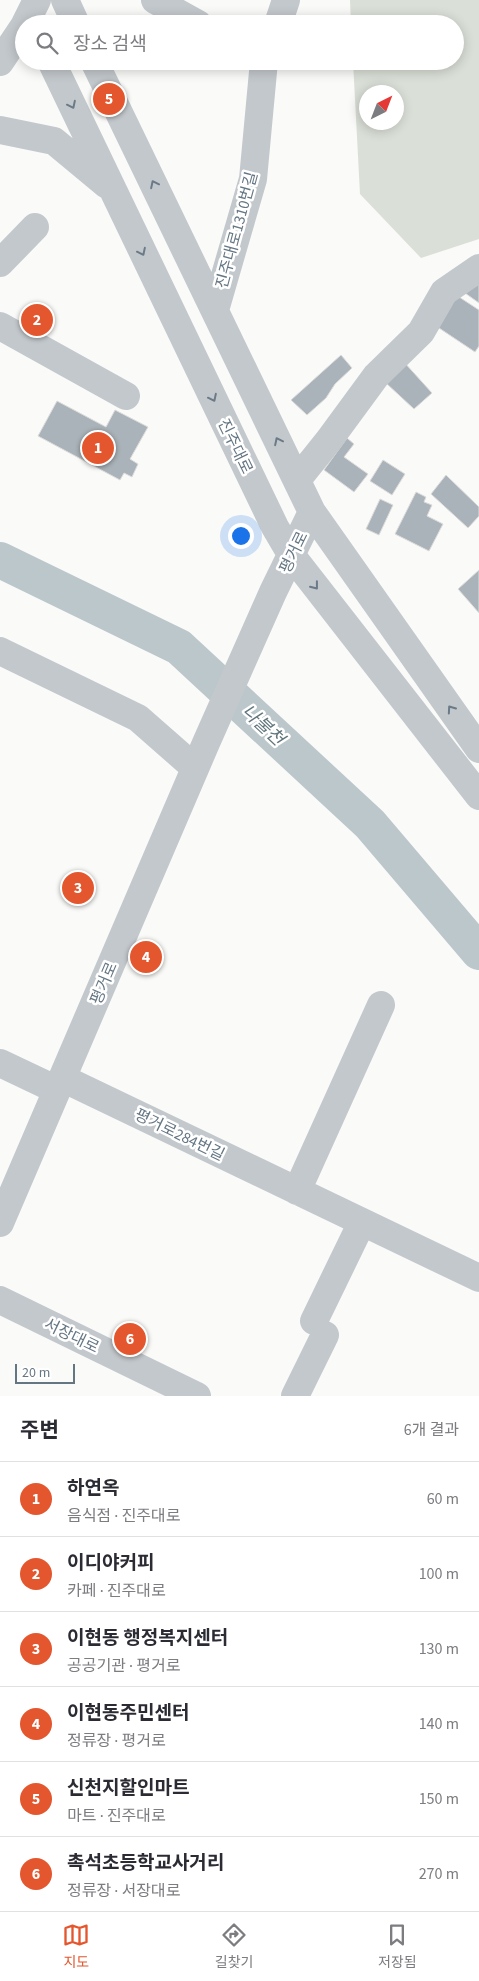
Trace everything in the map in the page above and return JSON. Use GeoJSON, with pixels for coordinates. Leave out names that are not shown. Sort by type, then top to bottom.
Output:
{"type":"FeatureCollection","features":[{"type":"Feature","properties":{"kind":"street"},"geometry":{"type":"LineString","coordinates":[[65,0],[72,15]]}},
{"type":"Feature","properties":{"kind":"street"},"geometry":{"type":"LineString","coordinates":[[155,0],[182,15]]}},
{"type":"Feature","properties":{"kind":"street"},"geometry":{"type":"LineString","coordinates":[[281,15],[286,0]]}},
{"type":"Feature","properties":{"kind":"street"},"geometry":{"type":"LineString","coordinates":[[0,62],[15,37]]}},
{"type":"Feature","properties":{"kind":"street","name":"진주대로"},"geometry":{"type":"LineString","coordinates":[[55,70],[275,527],[292,556],[479,796]]}},
{"type":"Feature","properties":{"kind":"street"},"geometry":{"type":"LineString","coordinates":[[98,70],[312,512],[479,749]]}},
{"type":"Feature","properties":{"kind":"street","name":"진주대로1310번길"},"geometry":{"type":"LineString","coordinates":[[215,310],[253,179],[263,70]]}},
{"type":"Feature","properties":{"kind":"street"},"geometry":{"type":"LineString","coordinates":[[0,130],[54,141],[112,189]]}},
{"type":"Feature","properties":{"kind":"street"},"geometry":{"type":"LineString","coordinates":[[0,263],[36,226]]}},
{"type":"Feature","properties":{"kind":"street"},"geometry":{"type":"LineString","coordinates":[[297,480],[376,376],[421,332],[444,292],[479,268]]}},
{"type":"Feature","properties":{"kind":"street"},"geometry":{"type":"LineString","coordinates":[[0,326],[126,396]]}},
{"type":"Feature","properties":{"kind":"street","name":"평거로"},"geometry":{"type":"LineString","coordinates":[[0,1223],[195,768],[273,592],[312,512]]}},
{"type":"Feature","properties":{"kind":"street"},"geometry":{"type":"LineString","coordinates":[[0,651],[138,718],[195,768]]}},
{"type":"Feature","properties":{"kind":"street"},"geometry":{"type":"LineString","coordinates":[[297,1191],[381,1005]]}},
{"type":"Feature","properties":{"kind":"street","name":"평거로284번길"},"geometry":{"type":"LineString","coordinates":[[0,1064],[60,1084],[297,1191],[479,1278]]}},
{"type":"Feature","properties":{"kind":"street"},"geometry":{"type":"LineString","coordinates":[[295,1396],[362,1222]]}},
{"type":"Feature","properties":{"kind":"street","name":"서장대로"},"geometry":{"type":"LineString","coordinates":[[0,1300],[197,1396]]}},
{"type":"Feature","properties":{"kind":"shaded area"},"geometry":{"type":"Polygon","coordinates":[[[350,0],[479,0],[479,239],[421,258],[360,194],[353,70],[464,70],[464,15],[351,15],[350,0]]]}},
{"type":"Feature","properties":{"kind":"building"},"geometry":{"type":"Polygon","coordinates":[[[479,277],[479,303],[465,293],[479,277]]]}},
{"type":"Feature","properties":{"kind":"building"},"geometry":{"type":"Polygon","coordinates":[[[453,293],[479,310],[479,346],[475,352],[433,324],[453,293]]]}},
{"type":"Feature","properties":{"kind":"building"},"geometry":{"type":"Polygon","coordinates":[[[341,355],[352,368],[335,384],[326,398],[307,415],[291,400],[341,355]]]}},
{"type":"Feature","properties":{"kind":"building"},"geometry":{"type":"Polygon","coordinates":[[[403,361],[432,393],[414,409],[386,383],[403,361]]]}},
{"type":"Feature","properties":{"kind":"building"},"geometry":{"type":"Polygon","coordinates":[[[57,401],[106,427],[115,410],[148,427],[130,459],[138,464],[132,477],[124,473],[120,480],[38,436],[57,401]]]}},
{"type":"Feature","properties":{"kind":"building"},"geometry":{"type":"Polygon","coordinates":[[[347,438],[354,444],[344,457],[368,474],[354,492],[324,470],[347,438]]]}},
{"type":"Feature","properties":{"kind":"building"},"geometry":{"type":"Polygon","coordinates":[[[383,460],[405,474],[392,495],[370,481],[383,460]]]}},
{"type":"Feature","properties":{"kind":"building"},"geometry":{"type":"Polygon","coordinates":[[[446,475],[479,507],[479,516],[468,528],[431,494],[446,475]]]}},
{"type":"Feature","properties":{"kind":"building"},"geometry":{"type":"Polygon","coordinates":[[[416,492],[426,497],[424,502],[432,505],[427,516],[443,524],[429,551],[395,534],[416,492]]]}},
{"type":"Feature","properties":{"kind":"building"},"geometry":{"type":"Polygon","coordinates":[[[380,499],[393,505],[379,535],[366,529],[380,499]]]}},
{"type":"Feature","properties":{"kind":"building"},"geometry":{"type":"Polygon","coordinates":[[[479,570],[479,613],[458,589],[479,570]]]}},
{"type":"Feature","properties":{"kind":"waterway","name":"나불천"},"geometry":{"type":"LineString","coordinates":[[0,560],[179,647],[370,824],[479,952]]}},
{"type":"Feature","properties":{"kind":"place","name":"신천지할인마트"},"geometry":{"type":"Point","coordinates":[109,99]}},
{"type":"Feature","properties":{"kind":"place","name":"이디야커피"},"geometry":{"type":"Point","coordinates":[37,320]}},
{"type":"Feature","properties":{"kind":"place","name":"하연옥"},"geometry":{"type":"Point","coordinates":[98,448]}},
{"type":"Feature","properties":{"kind":"place","name":"이현동 행정복지센터"},"geometry":{"type":"Point","coordinates":[78,888]}},
{"type":"Feature","properties":{"kind":"place","name":"이현동주민센터"},"geometry":{"type":"Point","coordinates":[146,957]}},
{"type":"Feature","properties":{"kind":"place","name":"촉석초등학교사거리"},"geometry":{"type":"Point","coordinates":[130,1339]}}]}
